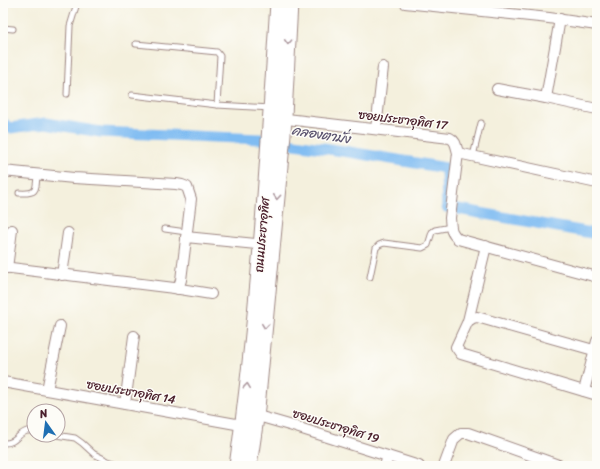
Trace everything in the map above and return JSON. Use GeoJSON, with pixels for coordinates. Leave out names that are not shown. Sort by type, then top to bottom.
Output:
{"type":"FeatureCollection","features":[{"type":"Feature","properties":{"kind":"main road","name":"ถนนประชาอุทิศ"},"geometry":{"type":"LineString","coordinates":[[249,466],[250,420],[276,133],[275,115],[278,3]]}},
{"type":"Feature","properties":{"kind":"main road","name":"ถนนประชาอุทิศ"},"geometry":{"type":"LineString","coordinates":[[275,115],[290,3]]}},
{"type":"Feature","properties":{"kind":"main road","name":"ถนนประชาอุทิศ"},"geometry":{"type":"LineString","coordinates":[[236,466],[250,420]]}},
{"type":"Feature","properties":{"kind":"street"},"geometry":{"type":"LineString","coordinates":[[405,3],[560,19],[597,25]]}},
{"type":"Feature","properties":{"kind":"street"},"geometry":{"type":"LineString","coordinates":[[546,98],[560,19]]}},
{"type":"Feature","properties":{"kind":"street"},"geometry":{"type":"LineString","coordinates":[[376,129],[383,67]]}},
{"type":"Feature","properties":{"kind":"street"},"geometry":{"type":"LineString","coordinates":[[497,90],[546,98],[597,109]]}},
{"type":"Feature","properties":{"kind":"street","name":"ซอยประชาอุทิศ 17"},"geometry":{"type":"LineString","coordinates":[[275,115],[450,138],[456,143],[458,153]]}},
{"type":"Feature","properties":{"kind":"street"},"geometry":{"type":"LineString","coordinates":[[597,183],[458,153],[450,222],[453,234],[458,239],[597,277]]}},
{"type":"Feature","properties":{"kind":"street"},"geometry":{"type":"LineString","coordinates":[[3,171],[74,178],[176,184],[187,187],[191,199],[181,280],[178,289]]}},
{"type":"Feature","properties":{"kind":"street"},"geometry":{"type":"LineString","coordinates":[[12,230],[5,268],[211,294]]}},
{"type":"Feature","properties":{"kind":"street"},"geometry":{"type":"LineString","coordinates":[[62,275],[68,232]]}},
{"type":"Feature","properties":{"kind":"street"},"geometry":{"type":"LineString","coordinates":[[186,234],[267,245]]}},
{"type":"Feature","properties":{"kind":"street"},"geometry":{"type":"LineString","coordinates":[[486,246],[468,321],[456,347],[461,354],[597,395]]}},
{"type":"Feature","properties":{"kind":"street"},"geometry":{"type":"LineString","coordinates":[[468,321],[477,317],[596,348],[584,391]]}},
{"type":"Feature","properties":{"kind":"street"},"geometry":{"type":"LineString","coordinates":[[47,390],[60,326]]}},
{"type":"Feature","properties":{"kind":"street"},"geometry":{"type":"LineString","coordinates":[[125,404],[134,336]]}},
{"type":"Feature","properties":{"kind":"street","name":"ซอยประชาอุทิศ 14"},"geometry":{"type":"LineString","coordinates":[[3,382],[125,404],[250,420]]}},
{"type":"Feature","properties":{"kind":"street","name":"ซอยประชาอุทิศ 19"},"geometry":{"type":"LineString","coordinates":[[250,420],[387,461],[419,466]]}},
{"type":"Feature","properties":{"kind":"street"},"geometry":{"type":"LineString","coordinates":[[444,466],[454,439],[461,433],[468,433],[561,466]]}},
{"type":"Feature","properties":{"kind":"lane"},"geometry":{"type":"LineString","coordinates":[[67,94],[70,26],[77,3]]}},
{"type":"Feature","properties":{"kind":"lane"},"geometry":{"type":"LineString","coordinates":[[3,28],[14,29]]}},
{"type":"Feature","properties":{"kind":"lane"},"geometry":{"type":"LineString","coordinates":[[136,44],[217,52],[220,56],[216,105]]}},
{"type":"Feature","properties":{"kind":"lane"},"geometry":{"type":"LineString","coordinates":[[132,95],[216,105],[275,115]]}},
{"type":"Feature","properties":{"kind":"lane"},"geometry":{"type":"LineString","coordinates":[[473,156],[481,123]]}},
{"type":"Feature","properties":{"kind":"lane"},"geometry":{"type":"LineString","coordinates":[[19,193],[29,194],[34,191],[37,174]]}},
{"type":"Feature","properties":{"kind":"lane"},"geometry":{"type":"LineString","coordinates":[[370,277],[376,248],[379,245],[384,243],[422,248],[428,245],[432,232],[450,222]]}},
{"type":"Feature","properties":{"kind":"lane"},"geometry":{"type":"LineString","coordinates":[[165,229],[186,234]]}},
{"type":"Feature","properties":{"kind":"lane"},"geometry":{"type":"LineString","coordinates":[[3,443],[15,441],[20,435],[26,432]]}},
{"type":"Feature","properties":{"kind":"lane"},"geometry":{"type":"LineString","coordinates":[[66,437],[75,438],[94,454],[108,461],[125,466]]}},
{"type":"Feature","properties":{"kind":"waterway","name":"คลองตามั่ง"},"geometry":{"type":"LineString","coordinates":[[3,123],[10,128],[46,123],[101,132],[260,139],[446,168],[447,207],[597,234]]}}]}
